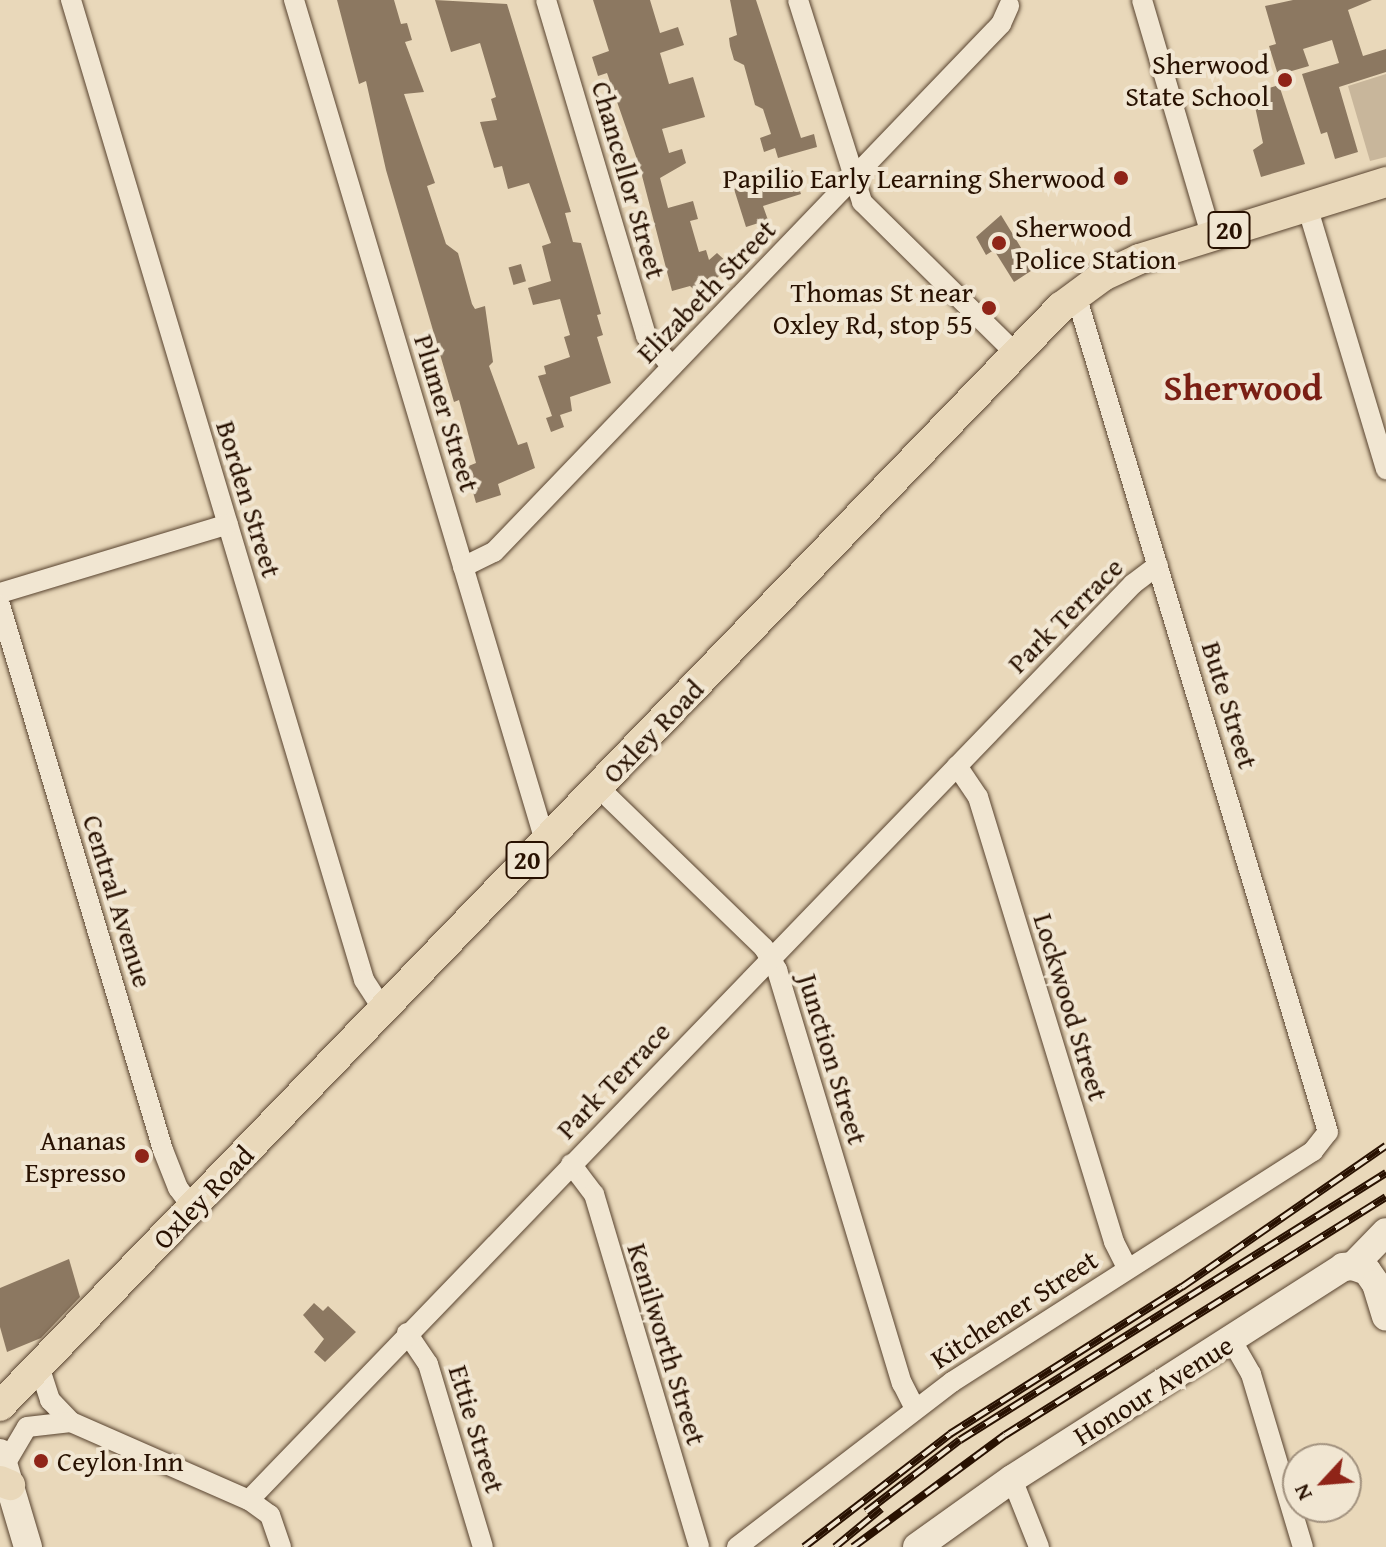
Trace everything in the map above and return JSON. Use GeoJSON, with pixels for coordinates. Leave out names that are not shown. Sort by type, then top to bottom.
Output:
{"type":"FeatureCollection","features":[{"type":"Feature","properties":{"kind":"main road","name":"Oxley Road"},"geometry":{"type":"LineString","coordinates":[[0,1406],[1076,295],[1127,264],[1386,182]]}},
{"type":"Feature","properties":{"kind":"street","name":"Borden Street"},"geometry":{"type":"LineString","coordinates":[[71,0],[364,980],[383,1009]]}},
{"type":"Feature","properties":{"kind":"street","name":"Plumer Street"},"geometry":{"type":"LineString","coordinates":[[294,0],[545,841]]}},
{"type":"Feature","properties":{"kind":"street","name":"Chancellor Street"},"geometry":{"type":"LineString","coordinates":[[546,0],[646,336],[672,367]]}},
{"type":"Feature","properties":{"kind":"street"},"geometry":{"type":"LineString","coordinates":[[798,0],[852,178],[876,220],[1016,354]]}},
{"type":"Feature","properties":{"kind":"street"},"geometry":{"type":"LineString","coordinates":[[1142,0],[1211,235]]}},
{"type":"Feature","properties":{"kind":"street","name":"Elizabeth Street"},"geometry":{"type":"LineString","coordinates":[[463,567],[494,552],[1001,24],[1009,6]]}},
{"type":"Feature","properties":{"kind":"street"},"geometry":{"type":"LineString","coordinates":[[1307,206],[1386,469]]}},
{"type":"Feature","properties":{"kind":"street","name":"Bute Street"},"geometry":{"type":"LineString","coordinates":[[1076,295],[1328,1132]]}},
{"type":"Feature","properties":{"kind":"street"},"geometry":{"type":"LineString","coordinates":[[0,593],[228,524]]}},
{"type":"Feature","properties":{"kind":"street","name":"Park Terrace"},"geometry":{"type":"LineString","coordinates":[[249,1500],[1133,584],[1158,565]]}},
{"type":"Feature","properties":{"kind":"street","name":"Central Avenue"},"geometry":{"type":"LineString","coordinates":[[0,605],[163,1150],[178,1188],[193,1208]]}},
{"type":"Feature","properties":{"kind":"street","name":"Lockwood Street"},"geometry":{"type":"LineString","coordinates":[[957,766],[978,797],[1114,1242],[1127,1268]]}},
{"type":"Feature","properties":{"kind":"street","name":"Junction Street"},"geometry":{"type":"LineString","coordinates":[[598,787],[770,959],[902,1383],[915,1409]]}},
{"type":"Feature","properties":{"kind":"street","name":"Kitchener Street"},"geometry":{"type":"LineString","coordinates":[[737,1547],[915,1409],[1127,1268],[1320,1146],[1328,1132]]}},
{"type":"Feature","properties":{"kind":"street","name":"Kenilworth Street"},"geometry":{"type":"LineString","coordinates":[[571,1164],[594,1194],[699,1547]]}},
{"type":"Feature","properties":{"kind":"street","name":"Honour Avenue"},"geometry":{"type":"LineString","coordinates":[[917,1547],[1012,1479],[1232,1341],[1343,1267],[1353,1266],[1386,1232]]}},
{"type":"Feature","properties":{"kind":"street"},"geometry":{"type":"LineString","coordinates":[[1353,1266],[1367,1271],[1376,1284],[1386,1316]]}},
{"type":"Feature","properties":{"kind":"street","name":"Ettie Street"},"geometry":{"type":"LineString","coordinates":[[407,1333],[428,1364],[483,1547]]}},
{"type":"Feature","properties":{"kind":"street"},"geometry":{"type":"LineString","coordinates":[[1232,1341],[1251,1374],[1303,1547]]}},
{"type":"Feature","properties":{"kind":"street"},"geometry":{"type":"LineString","coordinates":[[39,1366],[50,1400],[71,1422],[249,1500],[270,1515],[281,1547]]}},
{"type":"Feature","properties":{"kind":"street"},"geometry":{"type":"LineString","coordinates":[[28,1547],[3,1471],[27,1427],[71,1422]]}},
{"type":"Feature","properties":{"kind":"street"},"geometry":{"type":"LineString","coordinates":[[1012,1479],[1039,1547]]}},
{"type":"Feature","properties":{"kind":"shaded area"},"geometry":{"type":"Polygon","coordinates":[[[1386,74],[1386,157],[1370,161],[1348,86],[1386,74]]]}},
{"type":"Feature","properties":{"kind":"building"},"geometry":{"type":"Polygon","coordinates":[[[337,0],[394,0],[401,24],[407,23],[412,40],[405,42],[424,92],[404,94],[435,183],[427,186],[446,244],[458,253],[472,304],[475,309],[485,306],[493,362],[489,366],[518,445],[527,442],[535,468],[498,484],[501,495],[476,503],[466,467],[476,463],[459,400],[454,402],[386,170],[366,81],[359,84],[337,0]]]}},
{"type":"Feature","properties":{"kind":"building"},"geometry":{"type":"Polygon","coordinates":[[[435,0],[507,4],[571,212],[565,213],[573,242],[581,243],[601,314],[597,315],[603,335],[597,337],[611,383],[570,397],[572,411],[560,415],[564,427],[551,432],[546,418],[552,416],[538,376],[546,374],[544,366],[570,357],[564,337],[570,335],[560,299],[533,305],[528,288],[551,281],[542,246],[551,243],[529,183],[508,189],[502,166],[494,168],[480,122],[497,120],[491,99],[496,97],[480,43],[451,52],[435,0]]]}},
{"type":"Feature","properties":{"kind":"building"},"geometry":{"type":"Polygon","coordinates":[[[593,0],[650,0],[660,33],[678,27],[684,45],[660,53],[669,84],[693,77],[705,117],[662,129],[669,153],[682,149],[686,163],[660,178],[668,208],[693,201],[698,219],[690,221],[699,252],[706,250],[709,260],[717,253],[730,265],[700,295],[690,286],[672,291],[640,168],[607,73],[598,76],[592,57],[609,51],[593,0]]]}},
{"type":"Feature","properties":{"kind":"building"},"geometry":{"type":"Polygon","coordinates":[[[730,0],[756,0],[801,138],[814,134],[817,147],[778,158],[775,148],[764,152],[760,138],[771,134],[763,109],[755,105],[744,65],[734,60],[729,38],[737,35],[730,0]]]}},
{"type":"Feature","properties":{"kind":"building"},"geometry":{"type":"Polygon","coordinates":[[[1293,0],[1372,0],[1348,10],[1363,56],[1386,49],[1386,72],[1339,87],[1358,152],[1335,159],[1327,132],[1321,134],[1302,74],[1339,63],[1332,40],[1303,49],[1309,66],[1278,75],[1269,46],[1276,44],[1265,6],[1293,0]]]}},
{"type":"Feature","properties":{"kind":"building"},"geometry":{"type":"Polygon","coordinates":[[[1279,85],[1305,164],[1261,177],[1253,150],[1263,143],[1252,93],[1279,85]]]}},
{"type":"Feature","properties":{"kind":"building"},"geometry":{"type":"Polygon","coordinates":[[[793,170],[801,194],[763,206],[768,220],[746,227],[734,189],[793,170]]]}},
{"type":"Feature","properties":{"kind":"building","name":"Sherwood Police Station"},"geometry":{"type":"Polygon","coordinates":[[[1001,215],[1034,269],[1014,282],[994,250],[986,255],[976,237],[1001,215]]]}},
{"type":"Feature","properties":{"kind":"building"},"geometry":{"type":"Polygon","coordinates":[[[521,264],[526,281],[513,285],[509,268],[521,264]]]}},
{"type":"Feature","properties":{"kind":"building"},"geometry":{"type":"Polygon","coordinates":[[[69,1259],[80,1297],[41,1338],[7,1352],[0,1327],[0,1288],[69,1259]]]}},
{"type":"Feature","properties":{"kind":"building"},"geometry":{"type":"Polygon","coordinates":[[[314,1303],[323,1311],[328,1306],[356,1332],[325,1362],[314,1352],[324,1339],[303,1315],[314,1303]]]}},
{"type":"Feature","properties":{"kind":"railway"},"geometry":{"type":"LineString","coordinates":[[804,1547],[950,1434],[1182,1287],[1386,1146]]}},
{"type":"Feature","properties":{"kind":"railway"},"geometry":{"type":"LineString","coordinates":[[866,1512],[960,1440],[1386,1173]]}},
{"type":"Feature","properties":{"kind":"railway"},"geometry":{"type":"LineString","coordinates":[[853,1547],[1005,1435],[1386,1197]]}},
{"type":"Feature","properties":{"kind":"railway"},"geometry":{"type":"LineString","coordinates":[[835,1547],[881,1509]]}},
{"type":"Feature","properties":{"kind":"place","name":"Sherwood State School"},"geometry":{"type":"Point","coordinates":[1285,80]}},
{"type":"Feature","properties":{"kind":"place","name":"Papilio Early Learning Sherwood"},"geometry":{"type":"Point","coordinates":[1121,178]}},
{"type":"Feature","properties":{"kind":"place","name":"Sherwood Police Station"},"geometry":{"type":"Point","coordinates":[999,243]}},
{"type":"Feature","properties":{"kind":"place","name":"Thomas St near Oxley Rd, stop 55"},"geometry":{"type":"Point","coordinates":[989,308]}},
{"type":"Feature","properties":{"kind":"place","name":"Ananas Espresso"},"geometry":{"type":"Point","coordinates":[142,1156]}},
{"type":"Feature","properties":{"kind":"place","name":"Ceylon Inn"},"geometry":{"type":"Point","coordinates":[41,1461]}},
{"type":"Feature","properties":{"kind":"district","name":"Sherwood"},"geometry":{"type":"Point","coordinates":[1243,387]}}]}
